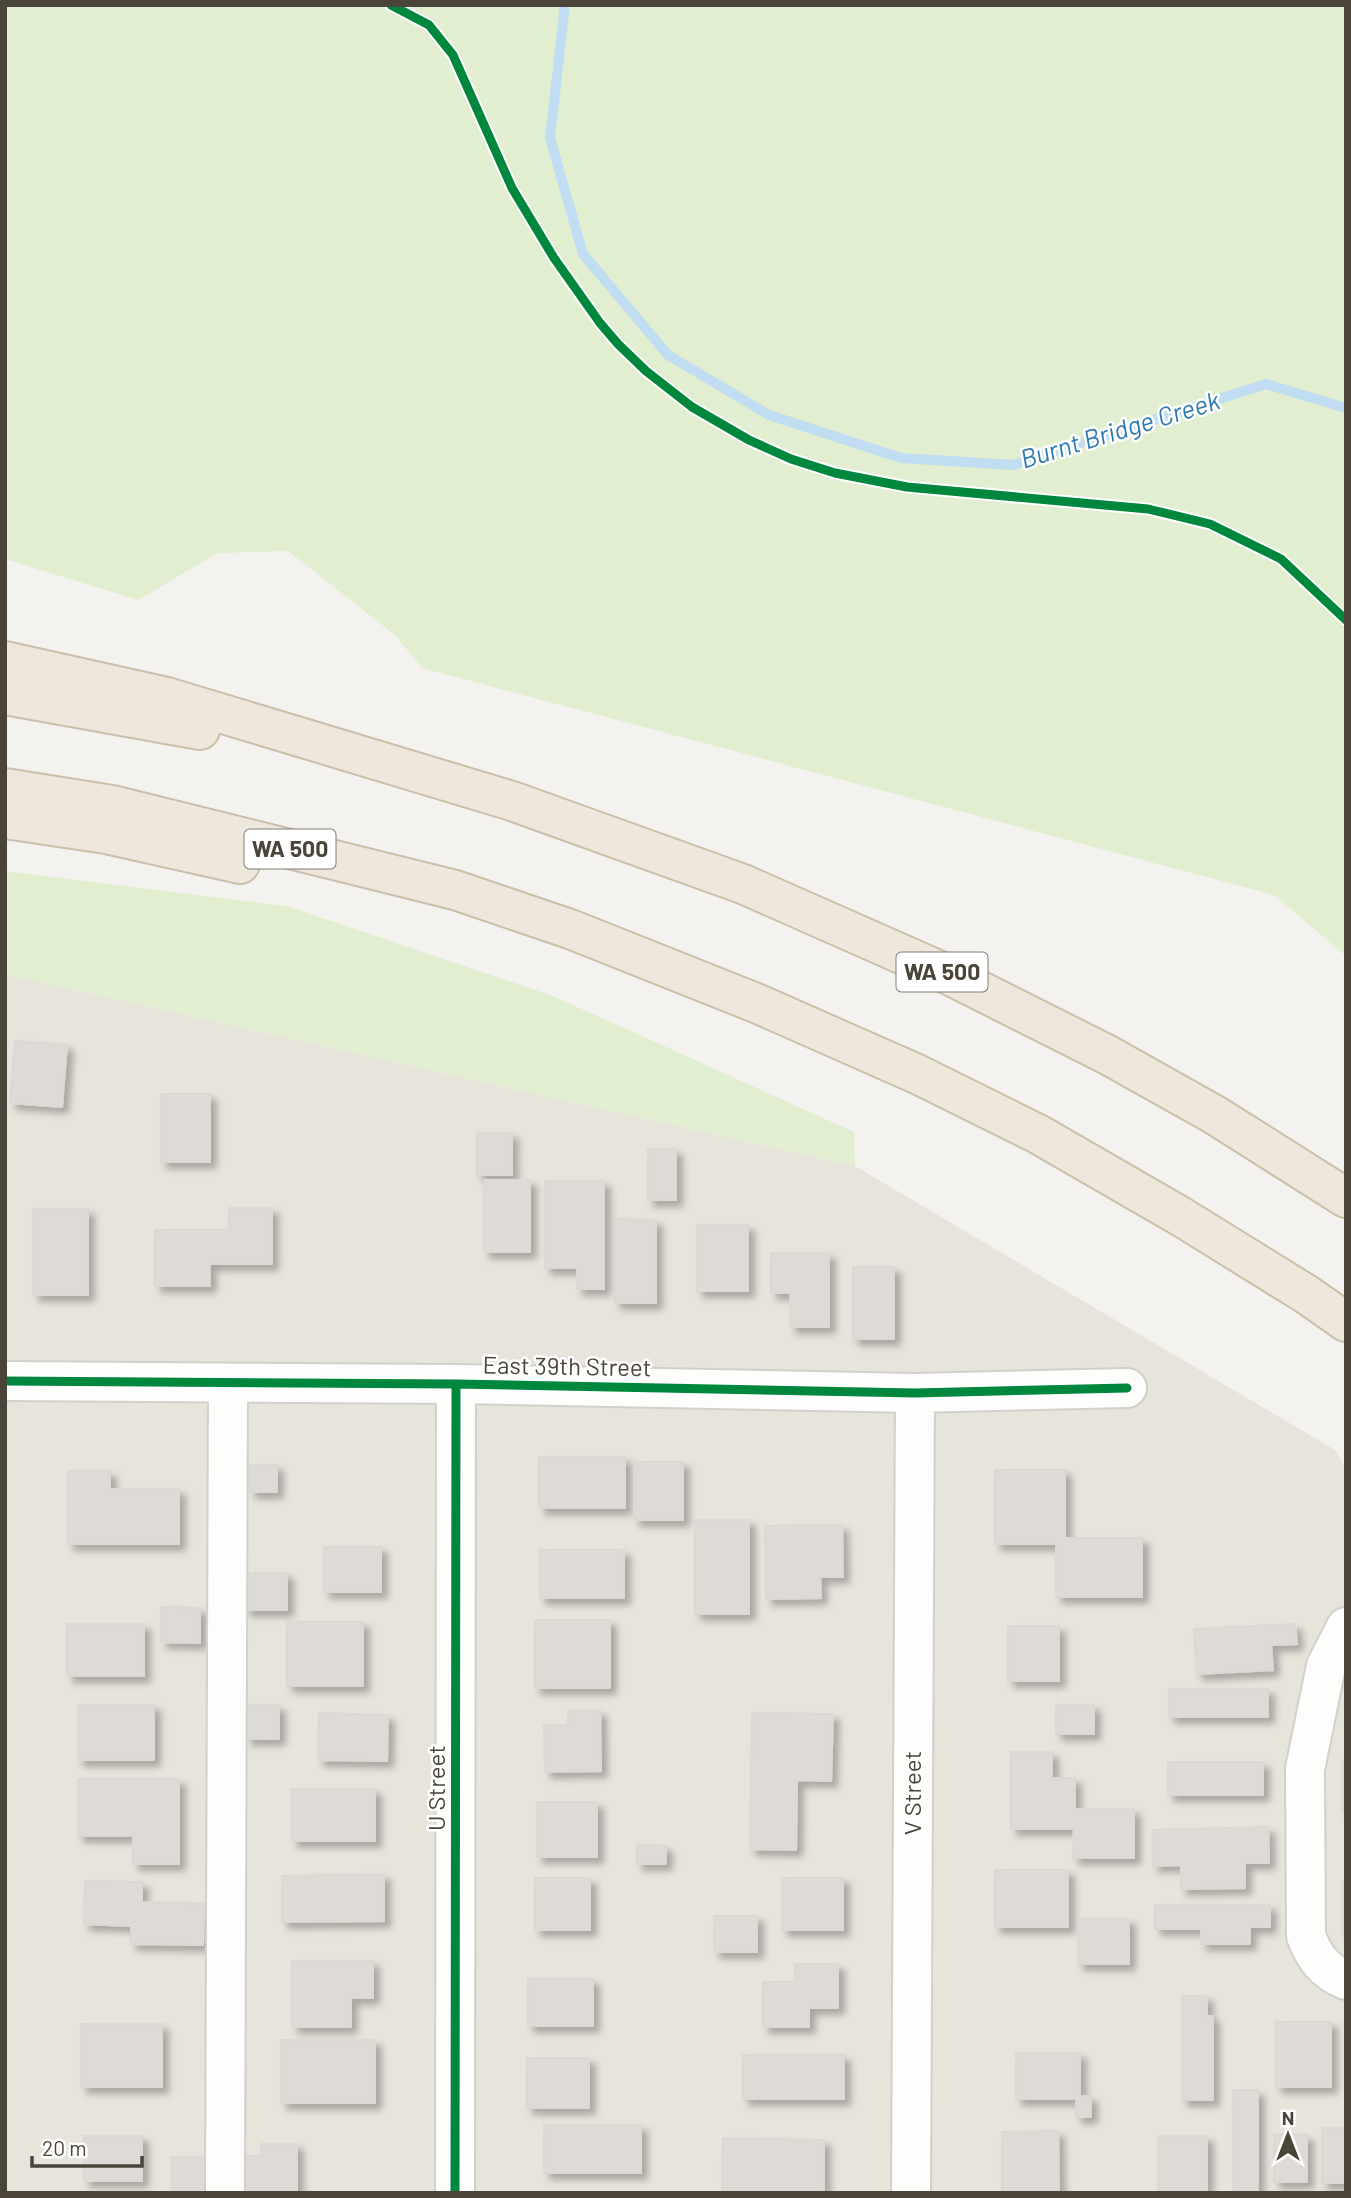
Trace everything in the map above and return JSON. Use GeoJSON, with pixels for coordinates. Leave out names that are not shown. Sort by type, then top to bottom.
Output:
{"type":"FeatureCollection","features":[{"type":"Feature","properties":{"kind":"highway"},"geometry":{"type":"LineString","coordinates":[[5,661],[167,696],[512,802]]}},
{"type":"Feature","properties":{"kind":"highway","name":"WA 500"},"geometry":{"type":"LineString","coordinates":[[5,695],[177,725],[512,802],[743,884],[950,975],[1108,1055],[1215,1115],[1346,1198]]}},
{"type":"Feature","properties":{"kind":"highway","name":"WA 500"},"geometry":{"type":"LineString","coordinates":[[5,788],[112,805],[455,890],[570,929],[756,1003],[918,1074],[1038,1134],[1180,1216],[1346,1322]]}},
{"type":"Feature","properties":{"kind":"highway"},"geometry":{"type":"LineString","coordinates":[[5,819],[106,834],[290,875],[570,929]]}},
{"type":"Feature","properties":{"kind":"street","name":"East 39th Street"},"geometry":{"type":"LineString","coordinates":[[5,1381],[456,1384],[915,1393],[1127,1388]]}},
{"type":"Feature","properties":{"kind":"street"},"geometry":{"type":"LineString","coordinates":[[225,2193],[228,1383]]}},
{"type":"Feature","properties":{"kind":"street","name":"U Street"},"geometry":{"type":"LineString","coordinates":[[455,2193],[456,1384]]}},
{"type":"Feature","properties":{"kind":"street","name":"V Street"},"geometry":{"type":"LineString","coordinates":[[911,2193],[915,1393]]}},
{"type":"Feature","properties":{"kind":"street"},"geometry":{"type":"LineString","coordinates":[[1346,1627],[1326,1666],[1305,1769],[1306,1936],[1313,1955],[1326,1969],[1346,1980]]}},
{"type":"Feature","properties":{"kind":"shaded area"},"geometry":{"type":"Polygon","coordinates":[[[5,974],[855,1166],[1335,1450],[1346,1469],[1346,2193],[5,2193],[5,974]]]}},
{"type":"Feature","properties":{"kind":"green space"},"geometry":{"type":"Polygon","coordinates":[[[5,5],[1346,5],[1346,956],[1274,895],[422,668],[395,635],[288,551],[218,553],[138,600],[5,559],[5,5]]]}},
{"type":"Feature","properties":{"kind":"green space"},"geometry":{"type":"Polygon","coordinates":[[[5,871],[287,906],[553,996],[854,1132],[855,1166],[5,974],[5,871]]]}},
{"type":"Feature","properties":{"kind":"building"},"geometry":{"type":"Polygon","coordinates":[[[15,1041],[67,1045],[62,1107],[10,1103],[15,1041]]]}},
{"type":"Feature","properties":{"kind":"building"},"geometry":{"type":"Polygon","coordinates":[[[161,1094],[210,1094],[210,1162],[161,1162],[161,1094]]]}},
{"type":"Feature","properties":{"kind":"building"},"geometry":{"type":"Polygon","coordinates":[[[477,1133],[512,1133],[512,1175],[477,1175],[477,1133]]]}},
{"type":"Feature","properties":{"kind":"building"},"geometry":{"type":"Polygon","coordinates":[[[648,1149],[676,1149],[676,1200],[648,1200],[648,1149]]]}},
{"type":"Feature","properties":{"kind":"building"},"geometry":{"type":"Polygon","coordinates":[[[484,1180],[530,1180],[530,1252],[484,1252],[484,1180]]]}},
{"type":"Feature","properties":{"kind":"building"},"geometry":{"type":"Polygon","coordinates":[[[545,1181],[604,1181],[604,1289],[577,1289],[577,1268],[545,1268],[545,1181]]]}},
{"type":"Feature","properties":{"kind":"building"},"geometry":{"type":"Polygon","coordinates":[[[229,1208],[272,1208],[272,1264],[210,1264],[210,1286],[155,1286],[155,1230],[229,1230],[229,1208]]]}},
{"type":"Feature","properties":{"kind":"building"},"geometry":{"type":"Polygon","coordinates":[[[33,1209],[88,1209],[88,1295],[33,1295],[33,1209]]]}},
{"type":"Feature","properties":{"kind":"building"},"geometry":{"type":"Polygon","coordinates":[[[615,1219],[656,1220],[656,1303],[615,1303],[615,1219]]]}},
{"type":"Feature","properties":{"kind":"building"},"geometry":{"type":"Polygon","coordinates":[[[697,1225],[748,1225],[748,1291],[697,1291],[697,1225]]]}},
{"type":"Feature","properties":{"kind":"building"},"geometry":{"type":"Polygon","coordinates":[[[771,1253],[829,1253],[829,1327],[790,1327],[790,1293],[771,1293],[771,1253]]]}},
{"type":"Feature","properties":{"kind":"building"},"geometry":{"type":"Polygon","coordinates":[[[853,1267],[894,1267],[894,1339],[853,1339],[853,1267]]]}},
{"type":"Feature","properties":{"kind":"building"},"geometry":{"type":"Polygon","coordinates":[[[539,1457],[625,1457],[625,1508],[539,1508],[539,1457]]]}},
{"type":"Feature","properties":{"kind":"building"},"geometry":{"type":"Polygon","coordinates":[[[634,1462],[683,1462],[683,1520],[634,1520],[634,1462]]]}},
{"type":"Feature","properties":{"kind":"building"},"geometry":{"type":"Polygon","coordinates":[[[250,1465],[277,1465],[277,1492],[250,1492],[250,1465]]]}},
{"type":"Feature","properties":{"kind":"building"},"geometry":{"type":"Polygon","coordinates":[[[995,1470],[1065,1470],[1065,1538],[1142,1538],[1142,1597],[1056,1597],[1056,1544],[995,1544],[995,1470]]]}},
{"type":"Feature","properties":{"kind":"building"},"geometry":{"type":"Polygon","coordinates":[[[68,1471],[110,1471],[110,1489],[179,1489],[179,1544],[68,1544],[68,1471]]]}},
{"type":"Feature","properties":{"kind":"building"},"geometry":{"type":"Polygon","coordinates":[[[695,1520],[749,1520],[749,1614],[695,1614],[695,1520]]]}},
{"type":"Feature","properties":{"kind":"building"},"geometry":{"type":"Polygon","coordinates":[[[842,1525],[843,1577],[820,1577],[821,1598],[766,1599],[765,1526],[842,1525]]]}},
{"type":"Feature","properties":{"kind":"building"},"geometry":{"type":"Polygon","coordinates":[[[324,1547],[381,1547],[381,1592],[324,1592],[324,1547]]]}},
{"type":"Feature","properties":{"kind":"building"},"geometry":{"type":"Polygon","coordinates":[[[540,1550],[624,1550],[624,1598],[540,1598],[540,1550]]]}},
{"type":"Feature","properties":{"kind":"building"},"geometry":{"type":"Polygon","coordinates":[[[245,1573],[287,1573],[287,1610],[245,1610],[245,1573]]]}},
{"type":"Feature","properties":{"kind":"building"},"geometry":{"type":"Polygon","coordinates":[[[161,1607],[200,1608],[200,1643],[161,1642],[161,1607]]]}},
{"type":"Feature","properties":{"kind":"building"},"geometry":{"type":"Polygon","coordinates":[[[535,1620],[610,1620],[610,1688],[535,1688],[535,1620]]]}},
{"type":"Feature","properties":{"kind":"building"},"geometry":{"type":"Polygon","coordinates":[[[287,1622],[363,1622],[363,1686],[287,1686],[287,1622]]]}},
{"type":"Feature","properties":{"kind":"building"},"geometry":{"type":"Polygon","coordinates":[[[67,1624],[144,1624],[144,1676],[67,1676],[67,1624]]]}},
{"type":"Feature","properties":{"kind":"building"},"geometry":{"type":"Polygon","coordinates":[[[1295,1624],[1297,1644],[1271,1645],[1273,1670],[1197,1674],[1194,1629],[1295,1624]]]}},
{"type":"Feature","properties":{"kind":"building"},"geometry":{"type":"Polygon","coordinates":[[[1008,1626],[1059,1626],[1059,1681],[1008,1681],[1008,1626]]]}},
{"type":"Feature","properties":{"kind":"building"},"geometry":{"type":"Polygon","coordinates":[[[1169,1689],[1268,1689],[1268,1717],[1169,1717],[1169,1689]]]}},
{"type":"Feature","properties":{"kind":"building"},"geometry":{"type":"Polygon","coordinates":[[[78,1705],[154,1705],[154,1760],[78,1760],[78,1705]]]}},
{"type":"Feature","properties":{"kind":"building"},"geometry":{"type":"Polygon","coordinates":[[[246,1705],[279,1705],[279,1739],[246,1739],[246,1705]]]}},
{"type":"Feature","properties":{"kind":"building"},"geometry":{"type":"Polygon","coordinates":[[[1056,1705],[1094,1705],[1094,1734],[1056,1734],[1056,1705]]]}},
{"type":"Feature","properties":{"kind":"building"},"geometry":{"type":"Polygon","coordinates":[[[600,1710],[601,1771],[545,1772],[544,1725],[568,1725],[568,1711],[600,1710]]]}},
{"type":"Feature","properties":{"kind":"building"},"geometry":{"type":"Polygon","coordinates":[[[319,1713],[388,1715],[387,1761],[318,1760],[319,1713]]]}},
{"type":"Feature","properties":{"kind":"building"},"geometry":{"type":"Polygon","coordinates":[[[752,1713],[833,1714],[831,1781],[797,1780],[796,1850],[750,1849],[752,1713]]]}},
{"type":"Feature","properties":{"kind":"building"},"geometry":{"type":"Polygon","coordinates":[[[1011,1752],[1052,1752],[1052,1778],[1075,1778],[1075,1809],[1134,1809],[1134,1858],[1073,1858],[1074,1829],[1011,1829],[1011,1752]]]}},
{"type":"Feature","properties":{"kind":"building"},"geometry":{"type":"Polygon","coordinates":[[[1342,1760],[1346,1760],[1346,1811],[1342,1811],[1342,1760]]]}},
{"type":"Feature","properties":{"kind":"building"},"geometry":{"type":"Polygon","coordinates":[[[1168,1762],[1263,1762],[1263,1795],[1168,1795],[1168,1762]]]}},
{"type":"Feature","properties":{"kind":"building"},"geometry":{"type":"Polygon","coordinates":[[[78,1779],[179,1779],[179,1864],[133,1864],[133,1836],[78,1836],[78,1779]]]}},
{"type":"Feature","properties":{"kind":"building"},"geometry":{"type":"Polygon","coordinates":[[[292,1789],[375,1789],[375,1841],[292,1841],[292,1789]]]}},
{"type":"Feature","properties":{"kind":"building"},"geometry":{"type":"Polygon","coordinates":[[[537,1802],[597,1802],[597,1857],[537,1857],[537,1802]]]}},
{"type":"Feature","properties":{"kind":"building"},"geometry":{"type":"Polygon","coordinates":[[[1268,1827],[1269,1863],[1245,1863],[1245,1888],[1181,1889],[1181,1865],[1153,1866],[1152,1830],[1268,1827]]]}},
{"type":"Feature","properties":{"kind":"building"},"geometry":{"type":"Polygon","coordinates":[[[637,1845],[666,1846],[666,1864],[637,1864],[637,1845]]]}},
{"type":"Feature","properties":{"kind":"building"},"geometry":{"type":"Polygon","coordinates":[[[995,1870],[1068,1870],[1068,1927],[995,1927],[995,1870]]]}},
{"type":"Feature","properties":{"kind":"building"},"geometry":{"type":"Polygon","coordinates":[[[384,1874],[384,1921],[282,1922],[282,1876],[384,1874]]]}},
{"type":"Feature","properties":{"kind":"building"},"geometry":{"type":"Polygon","coordinates":[[[535,1878],[590,1878],[590,1930],[535,1930],[535,1878]]]}},
{"type":"Feature","properties":{"kind":"building"},"geometry":{"type":"Polygon","coordinates":[[[782,1878],[843,1878],[843,1930],[782,1930],[782,1878]]]}},
{"type":"Feature","properties":{"kind":"building"},"geometry":{"type":"Polygon","coordinates":[[[85,1881],[142,1882],[142,1902],[204,1904],[203,1945],[131,1944],[131,1926],[84,1924],[85,1881]]]}},
{"type":"Feature","properties":{"kind":"building"},"geometry":{"type":"Polygon","coordinates":[[[1342,1881],[1346,1881],[1346,1935],[1342,1935],[1342,1881]]]}},
{"type":"Feature","properties":{"kind":"building"},"geometry":{"type":"Polygon","coordinates":[[[1155,1905],[1270,1905],[1270,1927],[1250,1927],[1250,1944],[1201,1944],[1201,1929],[1155,1929],[1155,1905]]]}},
{"type":"Feature","properties":{"kind":"building"},"geometry":{"type":"Polygon","coordinates":[[[714,1916],[757,1916],[757,1952],[714,1952],[714,1916]]]}},
{"type":"Feature","properties":{"kind":"building"},"geometry":{"type":"Polygon","coordinates":[[[1078,1919],[1129,1919],[1129,1964],[1078,1964],[1078,1919]]]}},
{"type":"Feature","properties":{"kind":"building"},"geometry":{"type":"Polygon","coordinates":[[[292,1961],[373,1961],[373,1998],[351,1998],[351,2027],[292,2027],[292,1961]]]}},
{"type":"Feature","properties":{"kind":"building"},"geometry":{"type":"Polygon","coordinates":[[[795,1964],[838,1964],[838,2008],[809,2008],[809,2027],[763,2027],[763,1982],[795,1982],[795,1964]]]}},
{"type":"Feature","properties":{"kind":"building"},"geometry":{"type":"Polygon","coordinates":[[[528,1979],[593,1979],[593,2026],[528,2026],[528,1979]]]}},
{"type":"Feature","properties":{"kind":"building"},"geometry":{"type":"Polygon","coordinates":[[[1182,1996],[1207,1996],[1207,2016],[1213,2016],[1213,2100],[1182,2100],[1182,1996]]]}},
{"type":"Feature","properties":{"kind":"building"},"geometry":{"type":"Polygon","coordinates":[[[1276,2022],[1331,2022],[1331,2087],[1276,2087],[1276,2022]]]}},
{"type":"Feature","properties":{"kind":"building"},"geometry":{"type":"Polygon","coordinates":[[[81,2024],[162,2024],[162,2087],[81,2087],[81,2024]]]}},
{"type":"Feature","properties":{"kind":"building"},"geometry":{"type":"Polygon","coordinates":[[[281,2040],[375,2040],[375,2103],[281,2103],[281,2040]]]}},
{"type":"Feature","properties":{"kind":"building"},"geometry":{"type":"Polygon","coordinates":[[[1016,2053],[1080,2053],[1080,2096],[1091,2096],[1091,2117],[1076,2117],[1076,2099],[1016,2099],[1016,2053]]]}},
{"type":"Feature","properties":{"kind":"building"},"geometry":{"type":"Polygon","coordinates":[[[743,2055],[844,2055],[844,2099],[743,2099],[743,2055]]]}},
{"type":"Feature","properties":{"kind":"building"},"geometry":{"type":"Polygon","coordinates":[[[527,2058],[589,2058],[589,2108],[527,2108],[527,2058]]]}},
{"type":"Feature","properties":{"kind":"building"},"geometry":{"type":"Polygon","coordinates":[[[1233,2090],[1258,2090],[1258,2193],[1233,2193],[1233,2090]]]}},
{"type":"Feature","properties":{"kind":"building"},"geometry":{"type":"Polygon","coordinates":[[[544,2125],[641,2125],[641,2173],[544,2173],[544,2125]]]}},
{"type":"Feature","properties":{"kind":"building"},"geometry":{"type":"Polygon","coordinates":[[[1322,2128],[1346,2128],[1346,2183],[1322,2183],[1322,2128]]]}},
{"type":"Feature","properties":{"kind":"building"},"geometry":{"type":"Polygon","coordinates":[[[1058,2131],[1059,2193],[1002,2193],[1002,2132],[1058,2131]]]}},
{"type":"Feature","properties":{"kind":"building"},"geometry":{"type":"Polygon","coordinates":[[[1274,2135],[1307,2135],[1307,2182],[1274,2182],[1274,2135]]]}},
{"type":"Feature","properties":{"kind":"building"},"geometry":{"type":"Polygon","coordinates":[[[84,2136],[142,2136],[142,2181],[84,2181],[84,2136]]]}},
{"type":"Feature","properties":{"kind":"building"},"geometry":{"type":"Polygon","coordinates":[[[1158,2136],[1207,2136],[1207,2193],[1158,2193],[1158,2136]]]}},
{"type":"Feature","properties":{"kind":"building"},"geometry":{"type":"Polygon","coordinates":[[[723,2138],[824,2140],[824,2193],[722,2193],[723,2138]]]}},
{"type":"Feature","properties":{"kind":"building"},"geometry":{"type":"Polygon","coordinates":[[[261,2144],[297,2144],[297,2193],[239,2193],[239,2156],[261,2156],[261,2144]]]}},
{"type":"Feature","properties":{"kind":"building"},"geometry":{"type":"Polygon","coordinates":[[[172,2157],[214,2157],[214,2193],[172,2193],[172,2157]]]}},
{"type":"Feature","properties":{"kind":"waterway","name":"Burnt Bridge Creek"},"geometry":{"type":"LineString","coordinates":[[565,5],[550,138],[583,254],[668,355],[769,415],[901,458],[1013,465],[1266,384],[1346,408]]}},
{"type":"Feature","properties":{"kind":"cycle path"},"geometry":{"type":"LineString","coordinates":[[391,5],[429,25],[453,55],[512,188],[554,258],[600,323],[646,371],[692,407],[749,440],[791,459],[835,473],[907,487],[1148,509],[1210,524],[1281,559],[1346,620]]}},
{"type":"Feature","properties":{"kind":"cycle path"},"geometry":{"type":"LineString","coordinates":[[5,1381],[456,1384],[915,1393],[1127,1388]]}},
{"type":"Feature","properties":{"kind":"cycle path"},"geometry":{"type":"LineString","coordinates":[[455,2193],[456,1384]]}}]}
